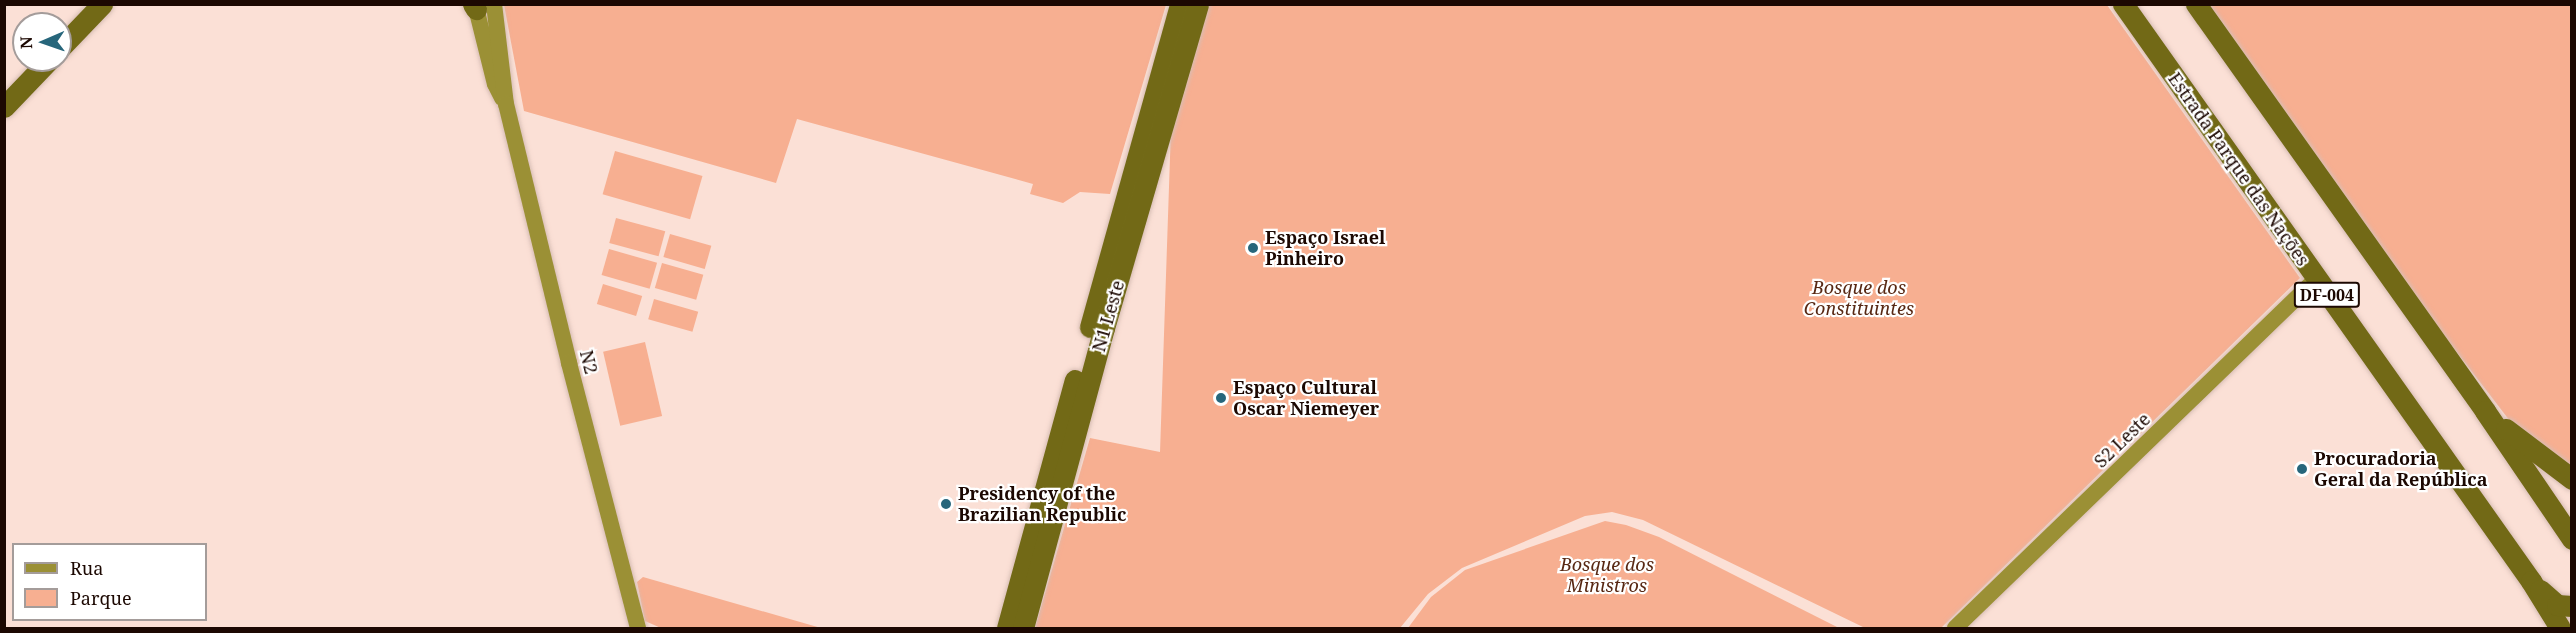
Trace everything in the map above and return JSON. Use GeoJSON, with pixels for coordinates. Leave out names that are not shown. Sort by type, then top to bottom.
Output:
{"type":"FeatureCollection","features":[{"type":"Feature","properties":{"kind":"highway"},"geometry":{"type":"LineString","coordinates":[[72,35],[102,4]]}},
{"type":"Feature","properties":{"kind":"highway","name":"N1 Leste"},"geometry":{"type":"LineString","coordinates":[[1006,628],[1180,4]]}},
{"type":"Feature","properties":{"kind":"highway","name":"N1 Leste"},"geometry":{"type":"LineString","coordinates":[[1023,628],[1104,328],[1198,4]]}},
{"type":"Feature","properties":{"kind":"highway","name":"Estrada Parque das Nações"},"geometry":{"type":"LineString","coordinates":[[2123,4],[2531,581],[2549,619],[2559,628]]}},
{"type":"Feature","properties":{"kind":"highway","name":"DF-004"},"geometry":{"type":"LineString","coordinates":[[2196,4],[2388,278],[2485,411],[2571,539]]}},
{"type":"Feature","properties":{"kind":"highway"},"geometry":{"type":"LineString","coordinates":[[4,107],[38,72]]}},
{"type":"Feature","properties":{"kind":"highway"},"geometry":{"type":"LineString","coordinates":[[4,84],[30,80]]}},
{"type":"Feature","properties":{"kind":"highway"},"geometry":{"type":"LineString","coordinates":[[2485,411],[2571,479]]}},
{"type":"Feature","properties":{"kind":"highway"},"geometry":{"type":"LineString","coordinates":[[2531,581],[2558,605],[2571,606]]}},
{"type":"Feature","properties":{"kind":"main road","name":"N2"},"geometry":{"type":"LineString","coordinates":[[479,6],[495,84],[506,104],[565,347],[638,628]]}},
{"type":"Feature","properties":{"kind":"main road","name":"S2 Leste"},"geometry":{"type":"LineString","coordinates":[[1955,628],[2316,279]]}},
{"type":"Feature","properties":{"kind":"green space"},"geometry":{"type":"Polygon","coordinates":[[[504,4],[1166,5],[1110,194],[1080,192],[1063,203],[1030,194],[1033,184],[797,119],[776,183],[524,111],[504,4]]]}},
{"type":"Feature","properties":{"kind":"green space","name":"Bosque dos Constituintes"},"geometry":{"type":"Polygon","coordinates":[[[1206,5],[2107,5],[2300,278],[1941,628],[1865,628],[1643,520],[1612,512],[1585,516],[1462,568],[1428,594],[1400,628],[1035,628],[1090,438],[1160,452],[1171,128],[1206,5]]]}},
{"type":"Feature","properties":{"kind":"green space"},"geometry":{"type":"Polygon","coordinates":[[[2206,5],[2571,5],[2571,472],[2513,425],[2409,290],[2206,5]]]}},
{"type":"Feature","properties":{"kind":"green space"},"geometry":{"type":"Polygon","coordinates":[[[615,151],[702,176],[690,219],[603,194],[615,151]]]}},
{"type":"Feature","properties":{"kind":"green space"},"geometry":{"type":"Polygon","coordinates":[[[616,218],[665,231],[659,256],[609,243],[616,218]]]}},
{"type":"Feature","properties":{"kind":"green space"},"geometry":{"type":"Polygon","coordinates":[[[670,234],[711,246],[705,269],[663,257],[670,234]]]}},
{"type":"Feature","properties":{"kind":"green space"},"geometry":{"type":"Polygon","coordinates":[[[609,249],[657,263],[650,289],[602,275],[609,249]]]}},
{"type":"Feature","properties":{"kind":"green space"},"geometry":{"type":"Polygon","coordinates":[[[662,263],[703,275],[696,300],[655,288],[662,263]]]}},
{"type":"Feature","properties":{"kind":"green space"},"geometry":{"type":"Polygon","coordinates":[[[603,284],[642,296],[636,316],[597,304],[603,284]]]}},
{"type":"Feature","properties":{"kind":"green space"},"geometry":{"type":"Polygon","coordinates":[[[654,299],[698,312],[692,332],[648,319],[654,299]]]}},
{"type":"Feature","properties":{"kind":"green space"},"geometry":{"type":"Polygon","coordinates":[[[645,342],[662,416],[620,426],[603,352],[645,342]]]}},
{"type":"Feature","properties":{"kind":"green space","name":"Bosque dos Ministros"},"geometry":{"type":"Polygon","coordinates":[[[1605,521],[1626,525],[1659,537],[1839,628],[1408,628],[1431,597],[1465,570],[1605,521]]]}},
{"type":"Feature","properties":{"kind":"green space"},"geometry":{"type":"Polygon","coordinates":[[[643,577],[821,628],[661,628],[645,621],[637,582],[643,577]]]}},
{"type":"Feature","properties":{"kind":"place","name":"Espaço Israel Pinheiro"},"geometry":{"type":"Point","coordinates":[1253,248]}},
{"type":"Feature","properties":{"kind":"place","name":"Espaço Cultural Oscar Niemeyer"},"geometry":{"type":"Point","coordinates":[1221,398]}},
{"type":"Feature","properties":{"kind":"place","name":"Procuradoria Geral da República"},"geometry":{"type":"Point","coordinates":[2302,469]}},
{"type":"Feature","properties":{"kind":"place","name":"Presidency of the Brazilian Republic"},"geometry":{"type":"Point","coordinates":[946,504]}}]}
